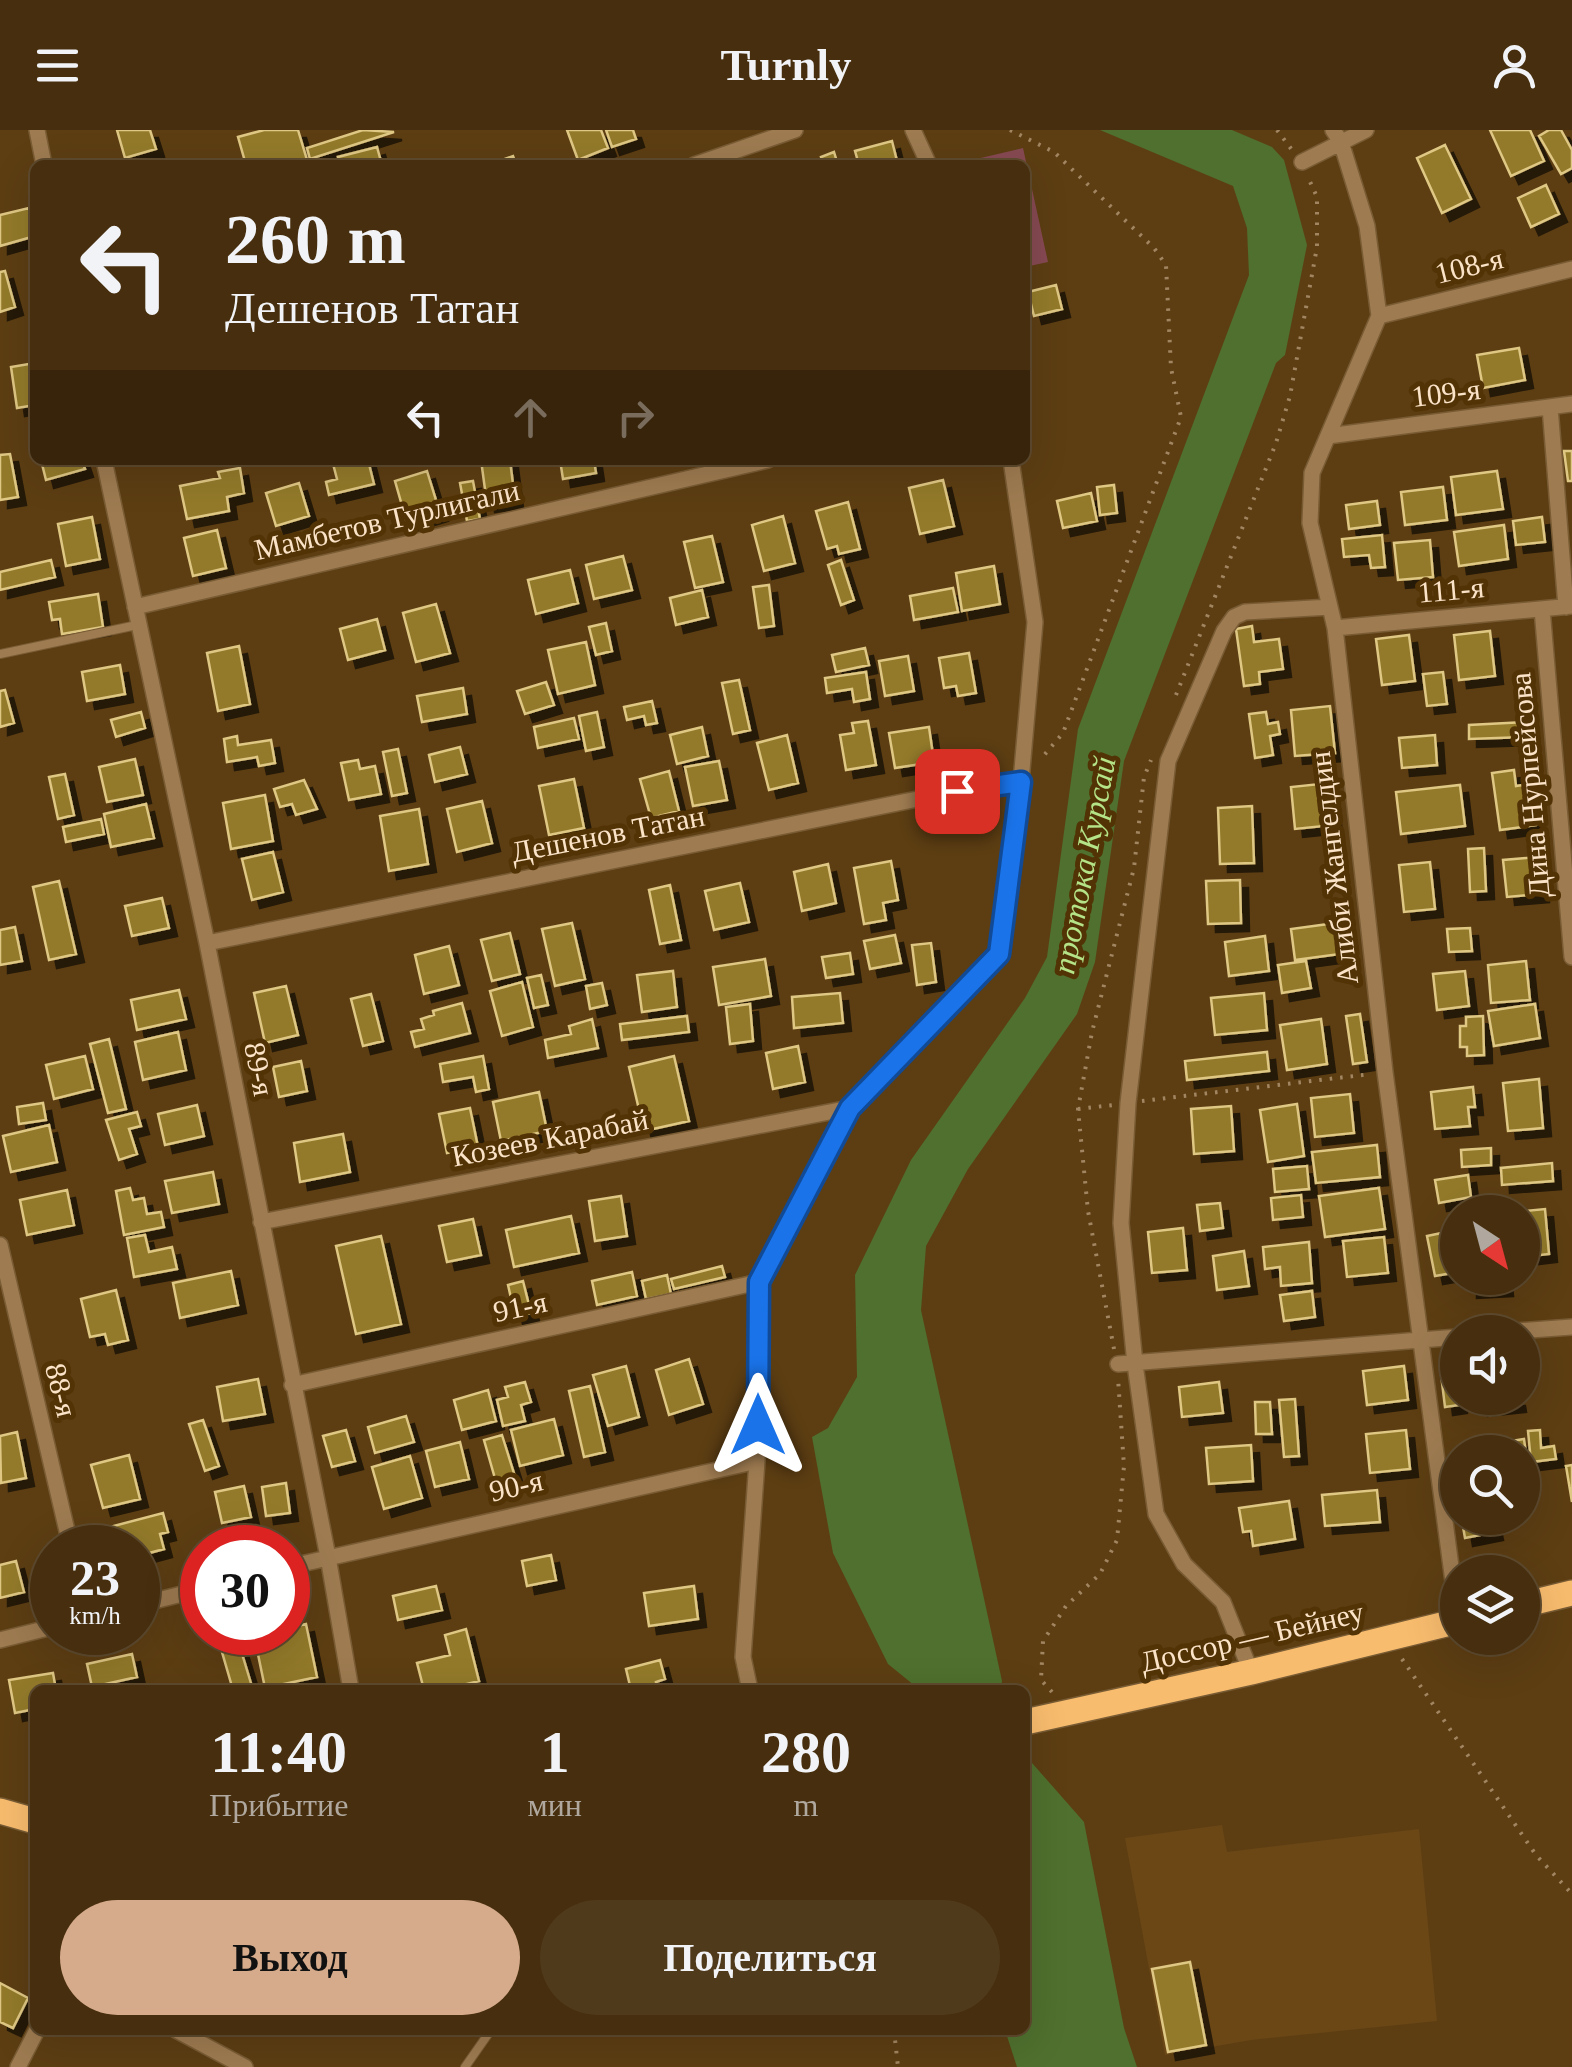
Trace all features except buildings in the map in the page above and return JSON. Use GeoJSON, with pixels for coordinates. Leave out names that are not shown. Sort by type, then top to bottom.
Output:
{"type":"FeatureCollection","features":[{"type":"Feature","properties":{"kind":"highway"},"geometry":{"type":"LineString","coordinates":[[1540,1601],[1572,1593]]}},
{"type":"Feature","properties":{"kind":"highway","name":"Доссор — Бейнеу"},"geometry":{"type":"LineString","coordinates":[[1030,1721],[1440,1625]]}},
{"type":"Feature","properties":{"kind":"highway"},"geometry":{"type":"LineString","coordinates":[[0,1811],[30,1820]]}},
{"type":"Feature","properties":{"kind":"street"},"geometry":{"type":"LineString","coordinates":[[37,130],[43,160]]}},
{"type":"Feature","properties":{"kind":"street"},"geometry":{"type":"LineString","coordinates":[[708,160],[795,130]]}},
{"type":"Feature","properties":{"kind":"street"},"geometry":{"type":"LineString","coordinates":[[913,130],[927,160]]}},
{"type":"Feature","properties":{"kind":"street"},"geometry":{"type":"LineString","coordinates":[[1302,162],[1337,136],[1366,130]]}},
{"type":"Feature","properties":{"kind":"street"},"geometry":{"type":"LineString","coordinates":[[1337,136],[1368,226],[1380,316]]}},
{"type":"Feature","properties":{"kind":"street","name":"108-я"},"geometry":{"type":"LineString","coordinates":[[1380,316],[1572,269]]}},
{"type":"Feature","properties":{"kind":"street","name":"Алиби Жангелдин"},"geometry":{"type":"LineString","coordinates":[[1380,316],[1312,473],[1310,524],[1335,628],[1386,1072],[1449,1555]]}},
{"type":"Feature","properties":{"kind":"street","name":"109-я"},"geometry":{"type":"LineString","coordinates":[[1328,436],[1572,404]]}},
{"type":"Feature","properties":{"kind":"street"},"geometry":{"type":"LineString","coordinates":[[1550,408],[1569,606]]}},
{"type":"Feature","properties":{"kind":"street","name":"89-я"},"geometry":{"type":"LineString","coordinates":[[105,465],[206,943],[350,1685]]}},
{"type":"Feature","properties":{"kind":"street","name":"Мамбетов Турлигали"},"geometry":{"type":"LineString","coordinates":[[135,607],[746,465]]}},
{"type":"Feature","properties":{"kind":"street"},"geometry":{"type":"LineString","coordinates":[[749,1685],[744,1657],[758,1461],[759,1282],[850,1108],[999,954],[1021,782],[1035,622],[1013,465]]}},
{"type":"Feature","properties":{"kind":"street","name":"111-я"},"geometry":{"type":"LineString","coordinates":[[1335,628],[1569,606]]}},
{"type":"Feature","properties":{"kind":"street"},"geometry":{"type":"LineString","coordinates":[[1251,1672],[1224,1602],[1184,1564],[1156,1514],[1121,1223],[1128,1103],[1168,761],[1224,631],[1234,617],[1245,612],[1330,607]]}},
{"type":"Feature","properties":{"kind":"street","name":"Дина Нурпейсова"},"geometry":{"type":"LineString","coordinates":[[1542,609],[1572,957]]}},
{"type":"Feature","properties":{"kind":"street","name":"Дешенов Татан"},"geometry":{"type":"LineString","coordinates":[[206,943],[957,791],[1021,782]]}},
{"type":"Feature","properties":{"kind":"street","name":"Козеев Карабай"},"geometry":{"type":"LineString","coordinates":[[261,1222],[850,1108]]}},
{"type":"Feature","properties":{"kind":"street","name":"88-я"},"geometry":{"type":"LineString","coordinates":[[0,1245],[4,1290],[65,1525]]}},
{"type":"Feature","properties":{"kind":"street","name":"91-я"},"geometry":{"type":"LineString","coordinates":[[292,1385],[759,1282]]}},
{"type":"Feature","properties":{"kind":"street"},"geometry":{"type":"LineString","coordinates":[[1540,1329],[1572,1326]]}},
{"type":"Feature","properties":{"kind":"street"},"geometry":{"type":"LineString","coordinates":[[1118,1364],[1440,1338]]}},
{"type":"Feature","properties":{"kind":"street","name":"90-я"},"geometry":{"type":"LineString","coordinates":[[310,1561],[758,1461]]}},
{"type":"Feature","properties":{"kind":"street"},"geometry":{"type":"LineString","coordinates":[[0,1640],[30,1632]]}},
{"type":"Feature","properties":{"kind":"street"},"geometry":{"type":"LineString","coordinates":[[18,2067],[34,2035]]}},
{"type":"Feature","properties":{"kind":"street"},"geometry":{"type":"LineString","coordinates":[[185,2035],[245,2067]]}},
{"type":"Feature","properties":{"kind":"lane"},"geometry":{"type":"LineString","coordinates":[[0,654],[139,624]]}},
{"type":"Feature","properties":{"kind":"lane"},"geometry":{"type":"LineString","coordinates":[[465,2067],[488,2035]]}},
{"type":"Feature","properties":{"kind":"path"},"geometry":{"type":"LineString","coordinates":[[1010,130],[1054,152],[1154,248],[1166,265],[1170,368],[1181,417],[1064,733],[1021,782]]}},
{"type":"Feature","properties":{"kind":"path"},"geometry":{"type":"LineString","coordinates":[[1078,1109],[1386,1072]]}},
{"type":"Feature","properties":{"kind":"path"},"geometry":{"type":"LineString","coordinates":[[1388,1638],[1536,1855],[1572,1894]]}},
{"type":"Feature","properties":{"kind":"path"},"geometry":{"type":"LineString","coordinates":[[895,2035],[898,2067]]}},
{"type":"Feature","properties":{"kind":"shaded area"},"geometry":{"type":"Polygon","coordinates":[[[1023,148],[1026,160],[972,160],[1023,148]]]}},
{"type":"Feature","properties":{"kind":"shaded area"},"geometry":{"type":"Polygon","coordinates":[[[1030,180],[1048,262],[1030,266],[1030,180]]]}},
{"type":"Feature","properties":{"kind":"shaded area"},"geometry":{"type":"Polygon","coordinates":[[[1222,1825],[1227,1852],[1419,1829],[1437,2021],[1251,2040],[1165,2055],[1125,1838],[1222,1825]]]}},
{"type":"Feature","properties":{"kind":"water","name":"протока Курсай"},"geometry":{"type":"Polygon","coordinates":[[[1100,130],[1232,130],[1272,147],[1284,160],[1307,245],[1285,355],[1276,363],[1124,761],[1095,962],[1077,1014],[968,1169],[926,1246],[921,1310],[1002,1681],[1001,1685],[914,1685],[888,1664],[833,1553],[812,1437],[828,1428],[857,1377],[855,1275],[911,1160],[1025,998],[1047,957],[1078,729],[1249,275],[1247,228],[1233,186],[1100,130]]]}},
{"type":"Feature","properties":{"kind":"water"},"geometry":{"type":"Polygon","coordinates":[[[1030,1761],[1084,1822],[1124,2028],[1137,2067],[1017,2067],[1007,2035],[1030,2035],[1030,1761]]]}},
{"type":"Feature","properties":{"kind":"route"},"geometry":{"type":"LineString","coordinates":[[758,1425],[759,1282],[850,1108],[999,954],[1021,782],[957,791]]}}]}
